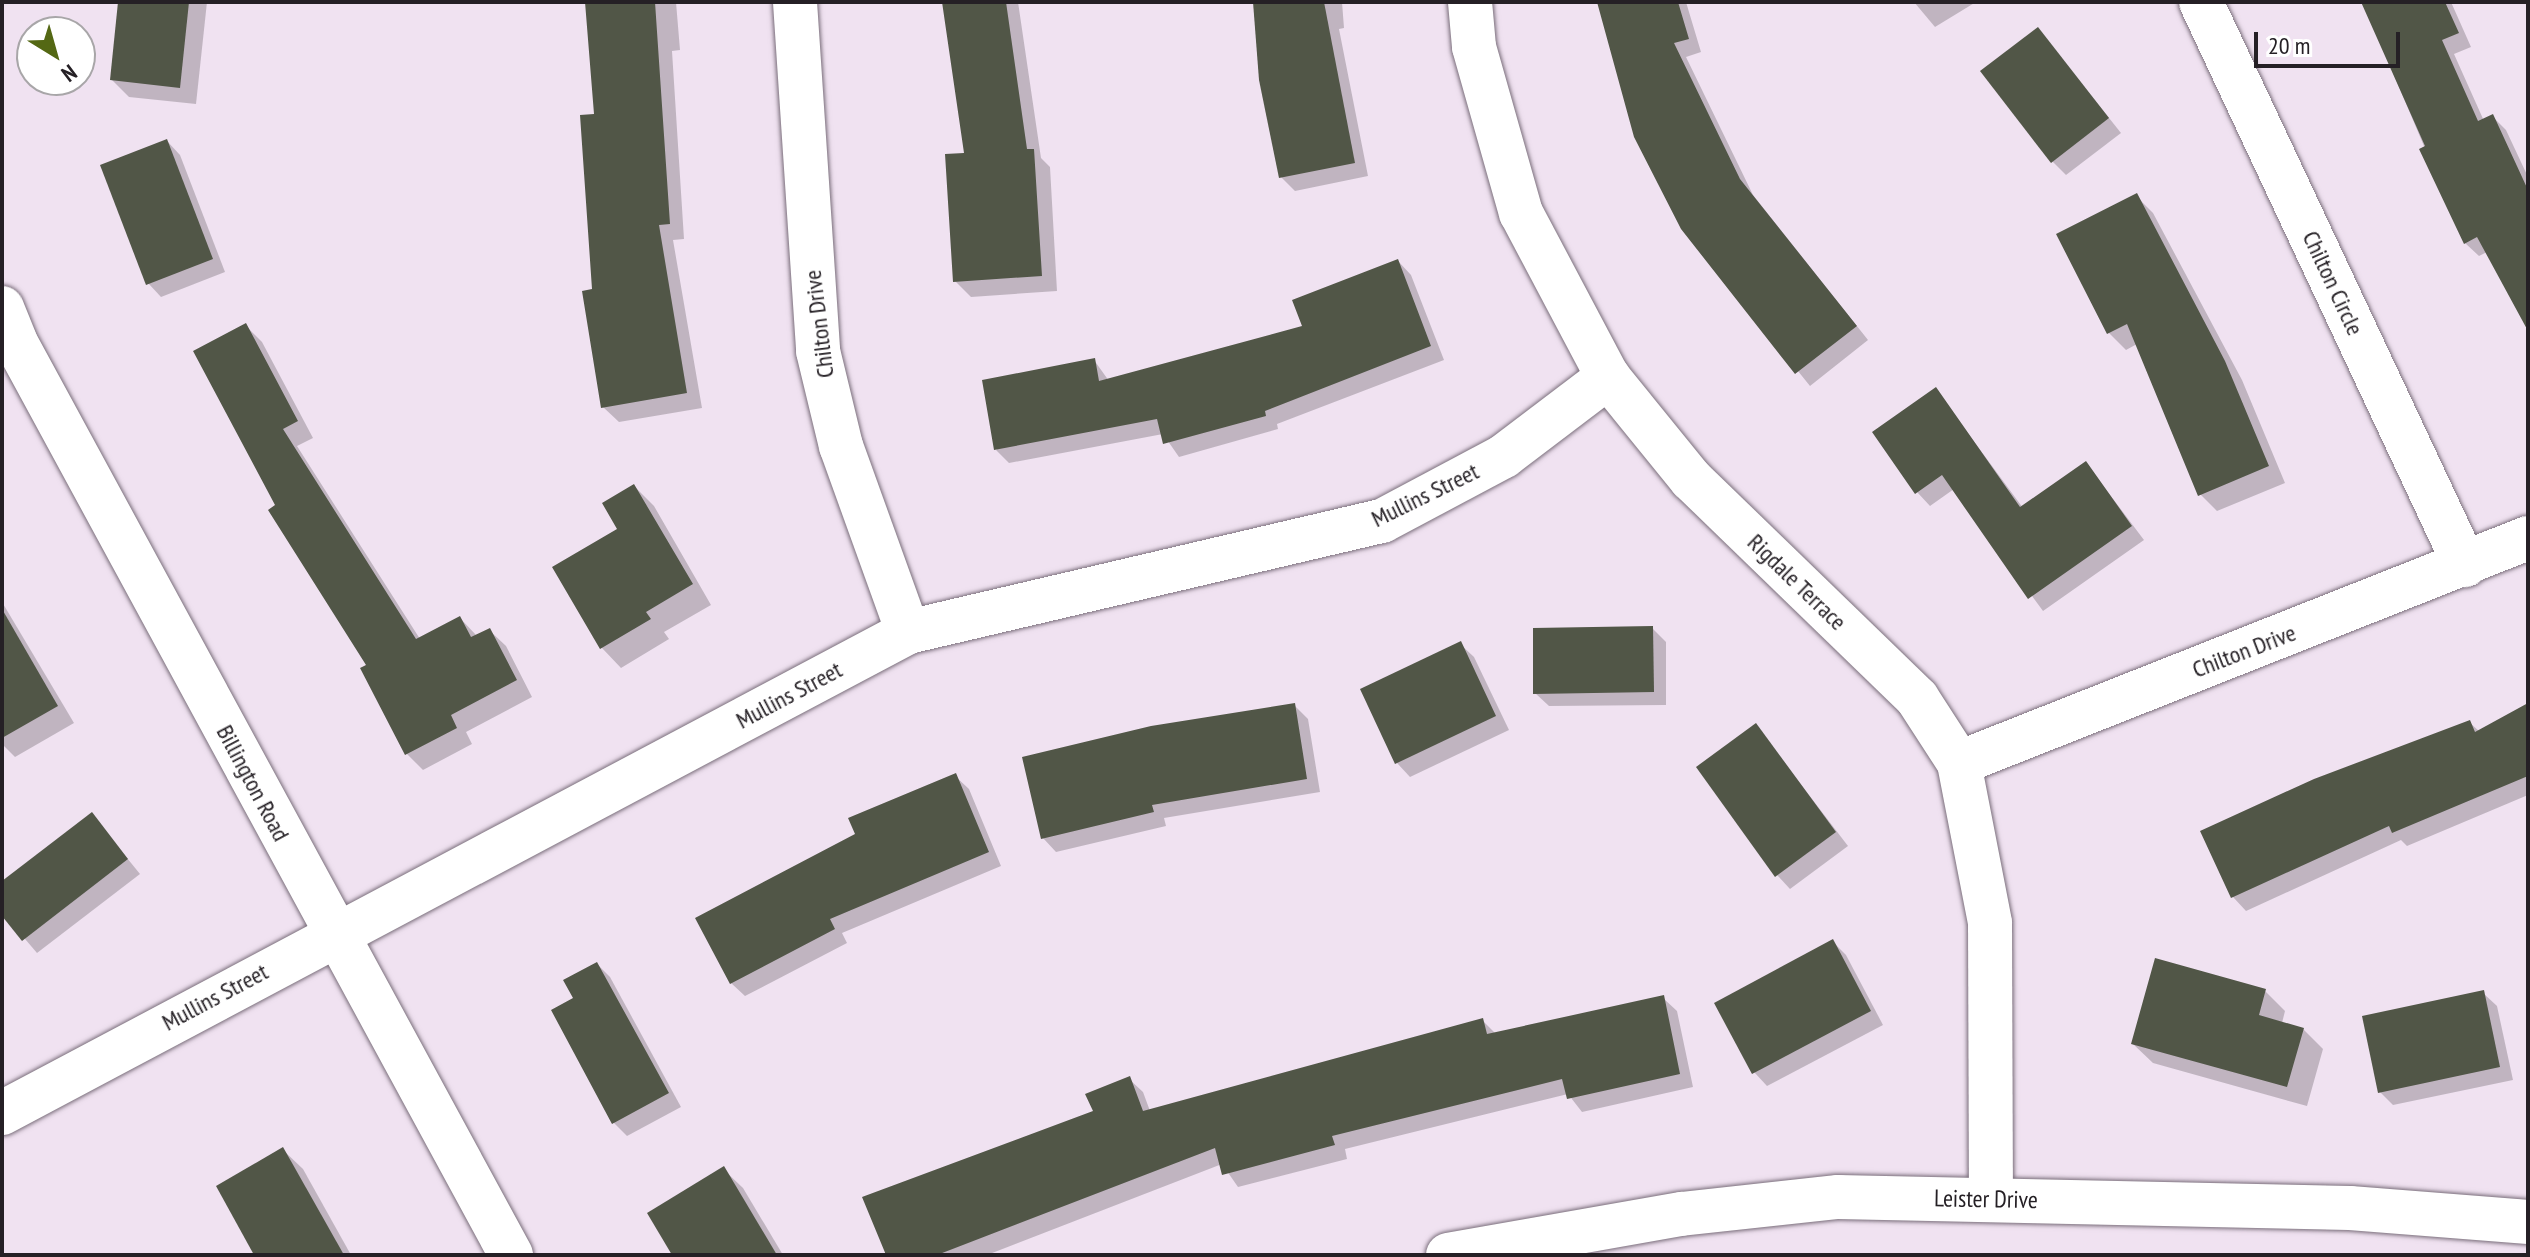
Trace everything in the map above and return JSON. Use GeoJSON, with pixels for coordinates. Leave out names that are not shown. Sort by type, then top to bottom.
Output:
{"type":"FeatureCollection","features":[{"type":"Feature","properties":{"kind":"street","name":"Chilton Drive"},"geometry":{"type":"LineString","coordinates":[[795,2],[818,351],[841,446],[908,632]]}},
{"type":"Feature","properties":{"kind":"street","name":"Rigdale Terrace"},"geometry":{"type":"LineString","coordinates":[[1470,2],[1474,47],[1521,213],[1608,377],[1691,479],[1917,698],[1959,763],[1990,923],[1991,1199]]}},
{"type":"Feature","properties":{"kind":"street","name":"Chilton Circle"},"geometry":{"type":"LineString","coordinates":[[2201,2],[2465,565]]}},
{"type":"Feature","properties":{"kind":"street","name":"Billington Road"},"geometry":{"type":"LineString","coordinates":[[2,308],[334,933],[511,1255]]}},
{"type":"Feature","properties":{"kind":"street","name":"Mullins Street"},"geometry":{"type":"LineString","coordinates":[[2,1113],[334,933],[908,632],[1382,521],[1504,456],[1608,377]]}},
{"type":"Feature","properties":{"kind":"street","name":"Chilton Drive"},"geometry":{"type":"LineString","coordinates":[[1959,763],[2528,538]]}},
{"type":"Feature","properties":{"kind":"street","name":"Leister Drive"},"geometry":{"type":"LineString","coordinates":[[1448,1255],[1681,1214],[1822,1198],[2350,1208],[2528,1222]]}},
{"type":"Feature","properties":{"kind":"building"},"geometry":{"type":"Polygon","coordinates":[[[118,2],[189,2],[180,88],[110,80],[118,2]]]}},
{"type":"Feature","properties":{"kind":"building"},"geometry":{"type":"Polygon","coordinates":[[[585,2],[655,2],[670,224],[659,225],[687,393],[601,408],[582,291],[592,289],[580,115],[594,114],[585,2]]]}},
{"type":"Feature","properties":{"kind":"building"},"geometry":{"type":"Polygon","coordinates":[[[942,2],[1006,2],[1027,149],[1034,149],[1042,276],[953,282],[945,154],[964,153],[942,2]]]}},
{"type":"Feature","properties":{"kind":"building"},"geometry":{"type":"Polygon","coordinates":[[[1253,2],[1324,2],[1355,163],[1279,178],[1259,80],[1253,2]]]}},
{"type":"Feature","properties":{"kind":"building"},"geometry":{"type":"Polygon","coordinates":[[[1597,2],[1678,2],[1689,39],[1674,43],[1740,179],[1857,326],[1795,374],[1681,229],[1634,137],[1597,2]]]}},
{"type":"Feature","properties":{"kind":"building"},"geometry":{"type":"Polygon","coordinates":[[[2361,2],[2445,2],[2459,33],[2442,40],[2478,121],[2493,114],[2528,190],[2528,331],[2477,237],[2464,244],[2419,149],[2425,146],[2361,2]]]}},
{"type":"Feature","properties":{"kind":"building"},"geometry":{"type":"Polygon","coordinates":[[[2038,27],[2109,118],[2051,163],[1980,71],[2038,27]]]}},
{"type":"Feature","properties":{"kind":"building"},"geometry":{"type":"Polygon","coordinates":[[[167,139],[213,259],[146,285],[100,165],[167,139]]]}},
{"type":"Feature","properties":{"kind":"building"},"geometry":{"type":"Polygon","coordinates":[[[2137,193],[2225,361],[2269,466],[2198,496],[2127,324],[2107,334],[2056,234],[2137,193]]]}},
{"type":"Feature","properties":{"kind":"building"},"geometry":{"type":"Polygon","coordinates":[[[1398,259],[1431,346],[1265,411],[1266,416],[1163,444],[1157,419],[994,450],[982,380],[1095,358],[1099,381],[1302,326],[1292,300],[1398,259]]]}},
{"type":"Feature","properties":{"kind":"building"},"geometry":{"type":"Polygon","coordinates":[[[246,323],[298,421],[283,429],[416,639],[460,616],[471,637],[490,628],[517,680],[451,715],[457,728],[405,755],[360,668],[366,665],[268,510],[275,505],[193,351],[246,323]]]}},
{"type":"Feature","properties":{"kind":"building"},"geometry":{"type":"Polygon","coordinates":[[[1936,387],[2020,507],[2086,461],[2132,526],[2028,599],[1942,475],[1915,494],[1872,432],[1936,387]]]}},
{"type":"Feature","properties":{"kind":"building"},"geometry":{"type":"Polygon","coordinates":[[[634,484],[693,584],[646,612],[651,619],[600,649],[552,567],[617,529],[602,503],[634,484]]]}},
{"type":"Feature","properties":{"kind":"building"},"geometry":{"type":"Polygon","coordinates":[[[2,609],[58,706],[2,738],[2,609]]]}},
{"type":"Feature","properties":{"kind":"building"},"geometry":{"type":"Polygon","coordinates":[[[1653,626],[1654,692],[1533,694],[1533,628],[1653,626]]]}},
{"type":"Feature","properties":{"kind":"building"},"geometry":{"type":"Polygon","coordinates":[[[1461,641],[1496,716],[1395,764],[1360,689],[1461,641]]]}},
{"type":"Feature","properties":{"kind":"building"},"geometry":{"type":"Polygon","coordinates":[[[1295,703],[1307,779],[1152,805],[1154,812],[1041,839],[1022,757],[1151,726],[1295,703]]]}},
{"type":"Feature","properties":{"kind":"building"},"geometry":{"type":"Polygon","coordinates":[[[2528,703],[2528,776],[2392,833],[2389,826],[2231,898],[2200,831],[2314,779],[2470,720],[2475,732],[2528,703]]]}},
{"type":"Feature","properties":{"kind":"building"},"geometry":{"type":"Polygon","coordinates":[[[1756,723],[1836,832],[1775,877],[1696,767],[1756,723]]]}},
{"type":"Feature","properties":{"kind":"building"},"geometry":{"type":"Polygon","coordinates":[[[956,773],[989,852],[830,919],[835,929],[730,984],[695,918],[855,834],[848,818],[956,773]]]}},
{"type":"Feature","properties":{"kind":"building"},"geometry":{"type":"Polygon","coordinates":[[[92,812],[128,859],[22,941],[2,916],[2,881],[92,812]]]}},
{"type":"Feature","properties":{"kind":"building"},"geometry":{"type":"Polygon","coordinates":[[[1833,939],[1871,1011],[1752,1074],[1714,1003],[1833,939]]]}},
{"type":"Feature","properties":{"kind":"building"},"geometry":{"type":"Polygon","coordinates":[[[2155,958],[2266,989],[2259,1015],[2304,1028],[2287,1087],[2131,1044],[2155,958]]]}},
{"type":"Feature","properties":{"kind":"building"},"geometry":{"type":"Polygon","coordinates":[[[597,962],[669,1093],[612,1124],[551,1010],[573,998],[563,980],[597,962]]]}},
{"type":"Feature","properties":{"kind":"building"},"geometry":{"type":"Polygon","coordinates":[[[2484,990],[2500,1067],[2378,1093],[2362,1016],[2484,990]]]}},
{"type":"Feature","properties":{"kind":"building"},"geometry":{"type":"Polygon","coordinates":[[[1664,995],[1680,1074],[1567,1099],[1562,1079],[1332,1136],[1335,1145],[1222,1175],[1215,1148],[937,1255],[886,1255],[862,1197],[1093,1111],[1085,1094],[1130,1076],[1143,1111],[1483,1018],[1487,1034],[1664,995]]]}},
{"type":"Feature","properties":{"kind":"building"},"geometry":{"type":"Polygon","coordinates":[[[283,1147],[344,1255],[254,1255],[216,1186],[283,1147]]]}},
{"type":"Feature","properties":{"kind":"building"},"geometry":{"type":"Polygon","coordinates":[[[724,1166],[777,1255],[672,1255],[647,1213],[724,1166]]]}}]}
